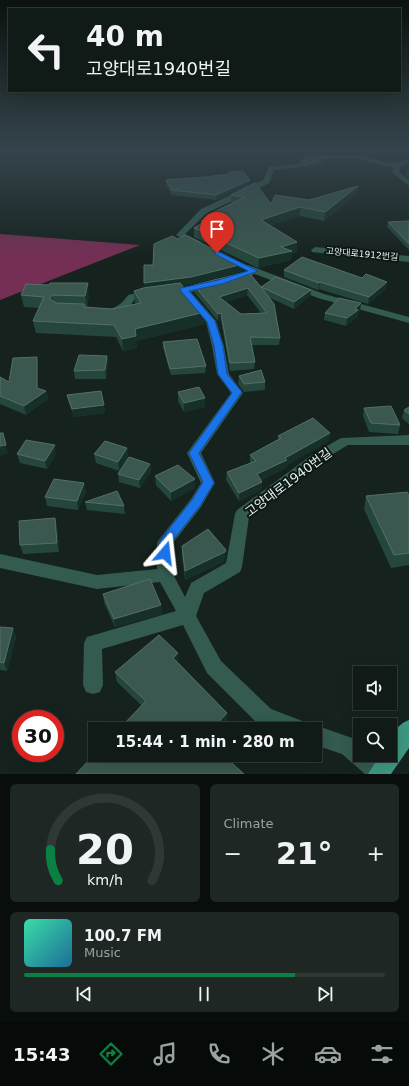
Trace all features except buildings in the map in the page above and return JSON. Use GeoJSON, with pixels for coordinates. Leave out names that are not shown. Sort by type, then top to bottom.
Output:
{"type":"FeatureCollection","features":[{"type":"Feature","properties":{"kind":"main road"},"geometry":{"type":"LineString","coordinates":[[379,773],[409,730]]}},
{"type":"Feature","properties":{"kind":"street"},"geometry":{"type":"LineString","coordinates":[[207,248],[180,235],[204,211],[253,187]]}},
{"type":"Feature","properties":{"kind":"street","name":"고양대로1912번길"},"geometry":{"type":"LineString","coordinates":[[315,250],[409,259]]}},
{"type":"Feature","properties":{"kind":"street"},"geometry":{"type":"LineString","coordinates":[[241,265],[321,296],[409,320]]}},
{"type":"Feature","properties":{"kind":"street"},"geometry":{"type":"LineString","coordinates":[[102,312],[117,312],[126,306],[131,297],[220,282],[254,271]]}},
{"type":"Feature","properties":{"kind":"street"},"geometry":{"type":"LineString","coordinates":[[173,291],[211,321],[218,346],[223,374],[237,392],[194,453],[208,483],[196,503],[165,542],[165,575],[214,666],[264,716],[280,722]]}},
{"type":"Feature","properties":{"kind":"street","name":"고양대로1940번길"},"geometry":{"type":"LineString","coordinates":[[187,616],[196,588],[234,567],[242,514],[318,457],[346,441],[409,440]]}},
{"type":"Feature","properties":{"kind":"street"},"geometry":{"type":"LineString","coordinates":[[0,562],[97,582],[165,575]]}},
{"type":"Feature","properties":{"kind":"street"},"geometry":{"type":"LineString","coordinates":[[93,685],[93,643],[187,616]]}},
{"type":"Feature","properties":{"kind":"street"},"geometry":{"type":"LineString","coordinates":[[322,737],[348,746],[379,773]]}},
{"type":"Feature","properties":{"kind":"shaded area"},"geometry":{"type":"Polygon","coordinates":[[[0,234],[140,245],[0,300],[0,234]]]}},
{"type":"Feature","properties":{"kind":"route"},"geometry":{"type":"LineString","coordinates":[[165,553],[165,542],[196,503],[208,483],[194,453],[237,392],[223,374],[218,346],[211,321],[184,290],[220,282],[254,271],[217,253]]}}]}
